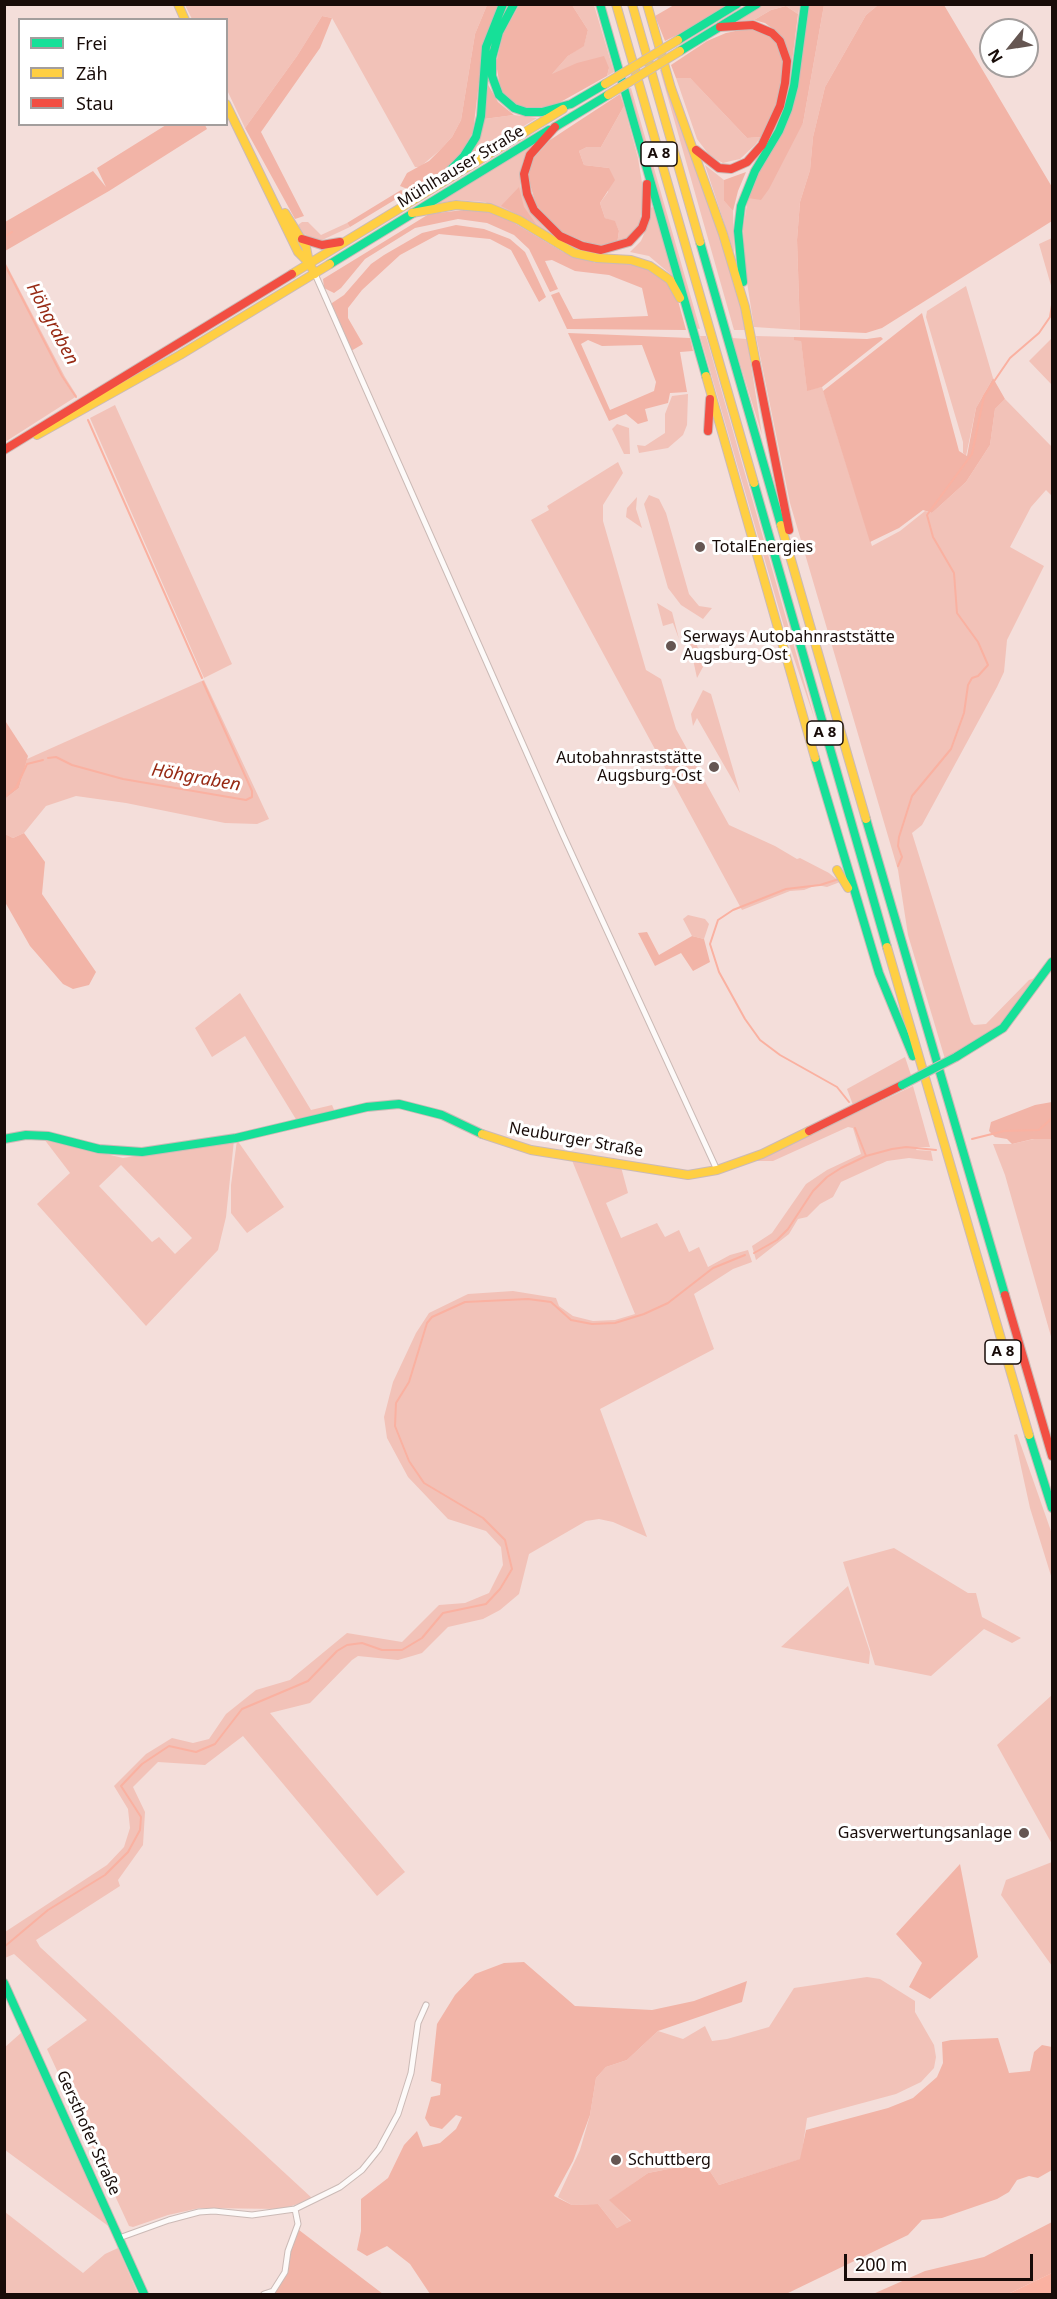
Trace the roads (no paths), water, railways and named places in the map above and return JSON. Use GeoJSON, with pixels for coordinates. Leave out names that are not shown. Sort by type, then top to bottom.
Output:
{"type":"FeatureCollection","features":[{"type":"Feature","properties":{"kind":"main road"},"geometry":{"type":"LineString","coordinates":[[178,4],[184,18]]}},
{"type":"Feature","properties":{"kind":"main road"},"geometry":{"type":"LineString","coordinates":[[434,187],[464,156],[476,137],[481,116],[486,47],[503,4]]}},
{"type":"Feature","properties":{"kind":"main road"},"geometry":{"type":"LineString","coordinates":[[514,4],[499,32],[492,57],[492,76],[499,95],[514,108],[526,112],[542,112],[571,104]]}},
{"type":"Feature","properties":{"kind":"main road"},"geometry":{"type":"LineString","coordinates":[[600,4],[859,910],[892,1009],[925,1080]]}},
{"type":"Feature","properties":{"kind":"main road","name":"A 8"},"geometry":{"type":"LineString","coordinates":[[616,4],[1008,1368],[1053,1508]]}},
{"type":"Feature","properties":{"kind":"main road","name":"A 8"},"geometry":{"type":"LineString","coordinates":[[632,4],[1053,1456]]}},
{"type":"Feature","properties":{"kind":"main road"},"geometry":{"type":"LineString","coordinates":[[647,4],[689,140],[723,234],[745,307]]}},
{"type":"Feature","properties":{"kind":"main road","name":"Mühlhauser Straße"},"geometry":{"type":"LineString","coordinates":[[4,451],[246,301],[737,4]]}},
{"type":"Feature","properties":{"kind":"main road","name":"Mühlhauser Straße"},"geometry":{"type":"LineString","coordinates":[[4,451],[180,355],[757,4]]}},
{"type":"Feature","properties":{"kind":"main road"},"geometry":{"type":"LineString","coordinates":[[799,586],[745,307],[738,238],[741,206],[755,171],[779,131],[788,109],[795,78],[805,4]]}},
{"type":"Feature","properties":{"kind":"main road"},"geometry":{"type":"LineString","coordinates":[[689,140],[701,156],[714,166],[724,170],[739,167],[762,145],[780,106],[787,71],[787,61],[780,41],[772,33],[753,25],[720,27]]}},
{"type":"Feature","properties":{"kind":"main road"},"geometry":{"type":"LineString","coordinates":[[228,108],[273,196],[298,252],[309,263],[315,274]]}},
{"type":"Feature","properties":{"kind":"main road"},"geometry":{"type":"LineString","coordinates":[[555,127],[530,155],[524,174],[525,187],[534,210],[547,225],[560,236],[582,246],[601,249],[616,248],[629,242],[639,232],[647,211],[645,160]]}},
{"type":"Feature","properties":{"kind":"main road"},"geometry":{"type":"LineString","coordinates":[[273,196],[302,239],[309,254],[309,263]]}},
{"type":"Feature","properties":{"kind":"main road"},"geometry":{"type":"LineString","coordinates":[[412,213],[456,206],[490,208],[519,220],[574,253],[645,263],[670,280],[690,319]]}},
{"type":"Feature","properties":{"kind":"main road"},"geometry":{"type":"LineString","coordinates":[[302,239],[322,245],[343,242]]}},
{"type":"Feature","properties":{"kind":"main road"},"geometry":{"type":"LineString","coordinates":[[708,384],[708,431]]}},
{"type":"Feature","properties":{"kind":"main road"},"geometry":{"type":"LineString","coordinates":[[837,870],[847,884],[859,910]]}},
{"type":"Feature","properties":{"kind":"main road","name":"Neuburger Straße"},"geometry":{"type":"LineString","coordinates":[[4,1139],[26,1135],[48,1136],[99,1149],[142,1152],[236,1138],[367,1107],[399,1104],[442,1115],[493,1139],[531,1150],[688,1175],[717,1170],[772,1150],[956,1057],[1003,1028],[1053,962]]}},
{"type":"Feature","properties":{"kind":"main road","name":"Gersthofer Straße"},"geometry":{"type":"LineString","coordinates":[[4,1983],[144,2295]]}},
{"type":"Feature","properties":{"kind":"street"},"geometry":{"type":"LineString","coordinates":[[315,274],[563,836],[717,1170]]}},
{"type":"Feature","properties":{"kind":"street"},"geometry":{"type":"LineString","coordinates":[[119,2238],[199,2212],[214,2211],[252,2215],[295,2209],[340,2187],[362,2170],[379,2149],[398,2114],[411,2073],[416,2031],[426,2005]]}},
{"type":"Feature","properties":{"kind":"street"},"geometry":{"type":"LineString","coordinates":[[264,2295],[273,2291],[285,2272],[288,2251],[298,2224],[295,2209]]}},
{"type":"Feature","properties":{"kind":"waterway","name":"Höhgraben"},"geometry":{"type":"LineString","coordinates":[[4,237],[12,232]]}},
{"type":"Feature","properties":{"kind":"waterway","name":"Höhgraben"},"geometry":{"type":"LineString","coordinates":[[4,263],[62,376],[76,397]]}},
{"type":"Feature","properties":{"kind":"waterway"},"geometry":{"type":"LineString","coordinates":[[898,866],[902,857],[898,846],[899,837],[912,796],[951,749],[964,713],[968,685],[972,678],[978,676],[988,665],[978,642],[957,613],[954,573],[933,537],[927,515],[972,454],[984,396],[1010,358],[1039,333],[1050,317],[1052,305]]}},
{"type":"Feature","properties":{"kind":"waterway","name":"Höhgraben"},"geometry":{"type":"LineString","coordinates":[[88,420],[202,678]]}},
{"type":"Feature","properties":{"kind":"waterway","name":"Höhgraben"},"geometry":{"type":"LineString","coordinates":[[48,758],[56,757],[72,765],[123,779],[246,800],[252,797],[252,791],[203,682]]}},
{"type":"Feature","properties":{"kind":"waterway","name":"Höhgraben"},"geometry":{"type":"LineString","coordinates":[[4,797],[16,788],[27,764],[43,760]]}},
{"type":"Feature","properties":{"kind":"waterway"},"geometry":{"type":"LineString","coordinates":[[839,879],[820,885],[786,889],[733,910],[718,920],[710,944],[719,972],[745,1019],[760,1040],[780,1055],[837,1087],[849,1102]]}},
{"type":"Feature","properties":{"kind":"waterway"},"geometry":{"type":"LineString","coordinates":[[972,1139],[1004,1131],[1039,1130],[1052,1118]]}},
{"type":"Feature","properties":{"kind":"waterway"},"geometry":{"type":"LineString","coordinates":[[855,1128],[866,1156]]}},
{"type":"Feature","properties":{"kind":"waterway"},"geometry":{"type":"LineString","coordinates":[[754,1253],[777,1240],[788,1229],[813,1191],[827,1177],[841,1168],[866,1156],[892,1149],[906,1147],[936,1150]]}},
{"type":"Feature","properties":{"kind":"waterway"},"geometry":{"type":"LineString","coordinates":[[4,1947],[48,1910],[105,1875],[128,1852],[140,1830],[141,1817],[121,1786],[142,1764],[169,1746],[196,1752],[215,1744],[242,1709],[308,1681],[337,1651],[347,1645],[362,1643],[382,1650],[402,1650],[422,1638],[443,1613],[486,1604],[500,1589],[512,1569],[505,1540],[483,1518],[424,1483],[409,1461],[395,1426],[396,1403],[409,1382],[427,1323],[432,1317],[465,1302],[528,1299],[551,1302],[571,1320],[592,1324],[615,1323],[644,1314],[668,1303],[713,1268],[745,1255]]}},
{"type":"Feature","properties":{"kind":"place","name":"TotalEnergies"},"geometry":{"type":"Point","coordinates":[700,547]}},
{"type":"Feature","properties":{"kind":"place","name":"Serways Autobahnraststätte Augsburg-Ost"},"geometry":{"type":"Point","coordinates":[671,646]}},
{"type":"Feature","properties":{"kind":"place","name":"Autobahnraststätte Augsburg-Ost"},"geometry":{"type":"Point","coordinates":[714,767]}},
{"type":"Feature","properties":{"kind":"place","name":"Gasverwertungsanlage"},"geometry":{"type":"Point","coordinates":[1024,1833]}},
{"type":"Feature","properties":{"kind":"place","name":"Schuttberg"},"geometry":{"type":"Point","coordinates":[616,2160]}}]}
